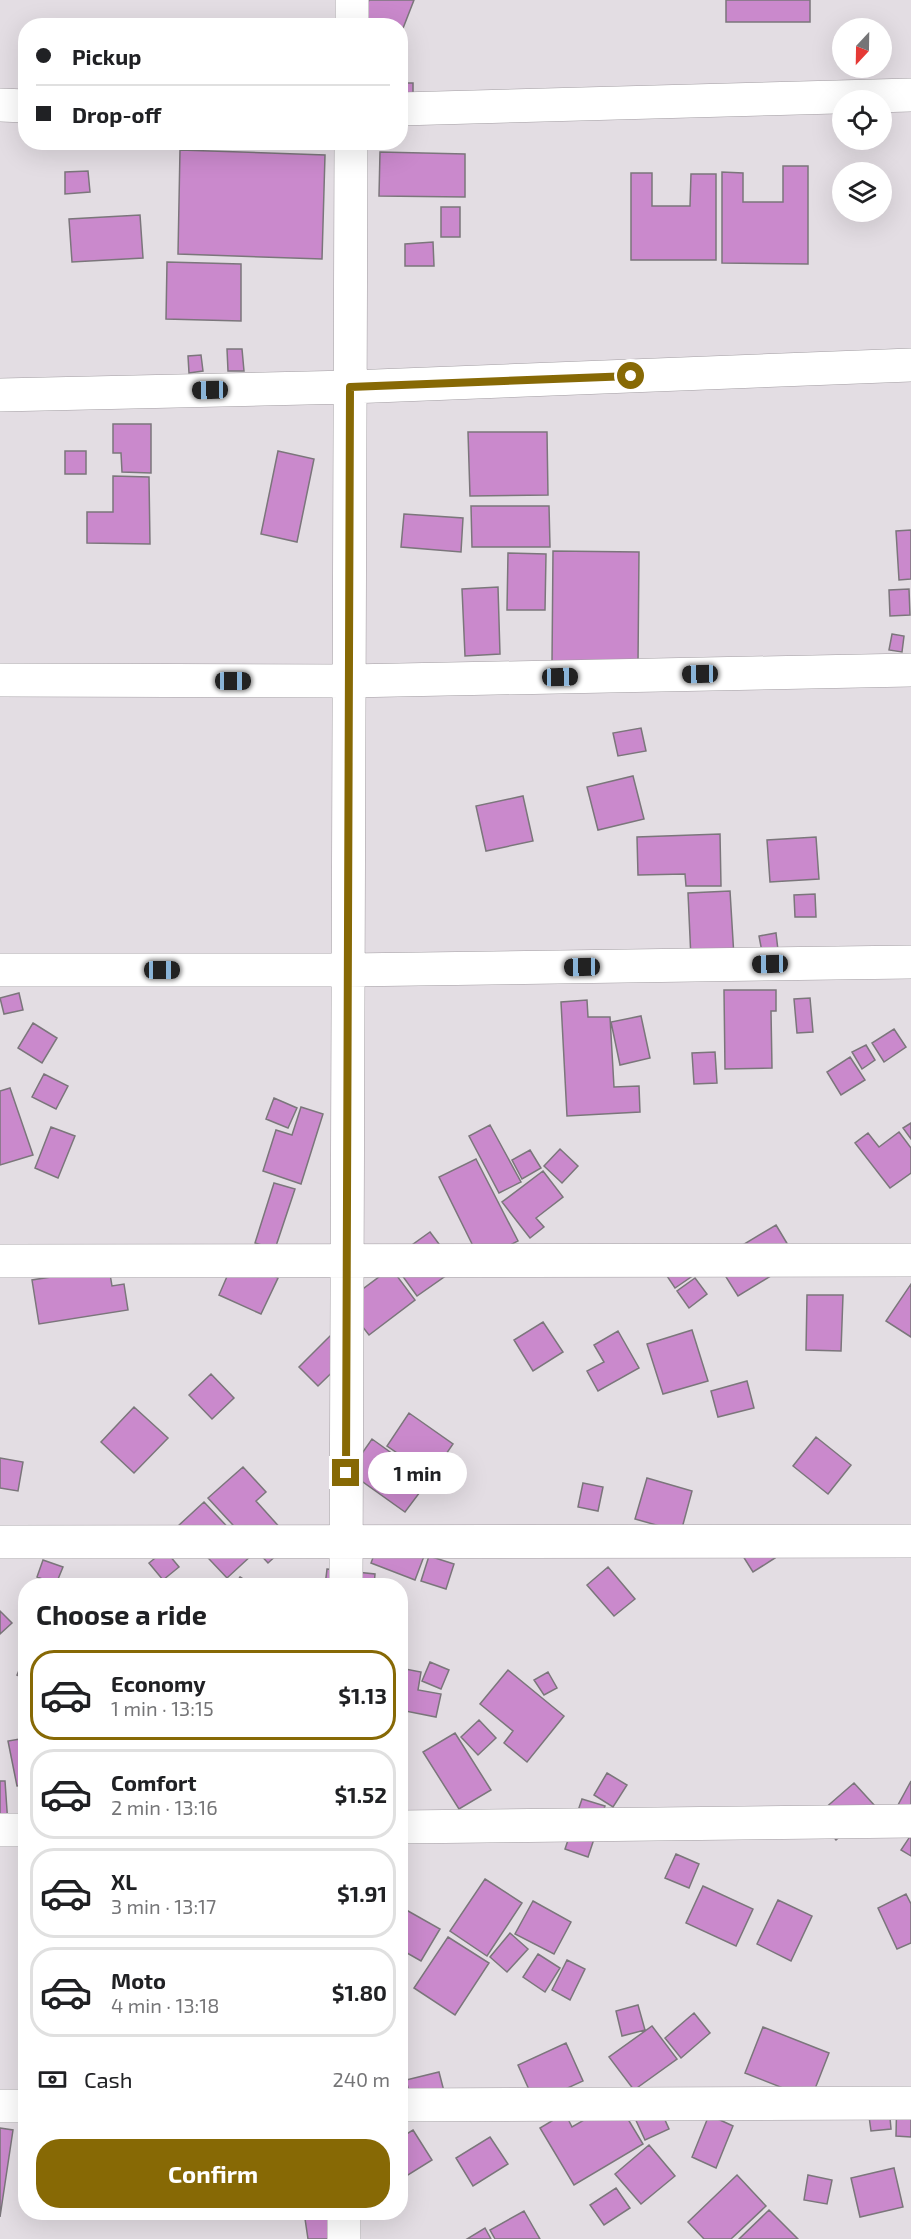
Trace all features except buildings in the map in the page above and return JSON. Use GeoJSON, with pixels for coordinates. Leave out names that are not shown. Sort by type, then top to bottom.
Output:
{"type":"FeatureCollection","features":[{"type":"Feature","properties":{"kind":"street"},"geometry":{"type":"LineString","coordinates":[[352,0],[352,18]]}},
{"type":"Feature","properties":{"kind":"street"},"geometry":{"type":"LineString","coordinates":[[408,109],[911,95]]}},
{"type":"Feature","properties":{"kind":"street"},"geometry":{"type":"LineString","coordinates":[[0,105],[18,106]]}},
{"type":"Feature","properties":{"kind":"street"},"geometry":{"type":"LineString","coordinates":[[346,1578],[351,150]]}},
{"type":"Feature","properties":{"kind":"street"},"geometry":{"type":"LineString","coordinates":[[0,395],[350,387],[911,365]]}},
{"type":"Feature","properties":{"kind":"street"},"geometry":{"type":"LineString","coordinates":[[0,680],[350,681],[911,670]]}},
{"type":"Feature","properties":{"kind":"street"},"geometry":{"type":"LineString","coordinates":[[0,970],[348,970],[911,962]]}},
{"type":"Feature","properties":{"kind":"street"},"geometry":{"type":"LineString","coordinates":[[0,1261],[911,1260]]}},
{"type":"Feature","properties":{"kind":"street"},"geometry":{"type":"LineString","coordinates":[[0,1542],[911,1541]]}},
{"type":"Feature","properties":{"kind":"street"},"geometry":{"type":"LineString","coordinates":[[408,1827],[911,1821]]}},
{"type":"Feature","properties":{"kind":"street"},"geometry":{"type":"LineString","coordinates":[[0,1830],[18,1830]]}},
{"type":"Feature","properties":{"kind":"street"},"geometry":{"type":"LineString","coordinates":[[408,2105],[911,2103]]}},
{"type":"Feature","properties":{"kind":"street"},"geometry":{"type":"LineString","coordinates":[[0,2106],[18,2106]]}},
{"type":"Feature","properties":{"kind":"street"},"geometry":{"type":"LineString","coordinates":[[344,2220],[344,2239]]}},
{"type":"Feature","properties":{"kind":"route"},"geometry":{"type":"LineString","coordinates":[[346,1473],[350,387],[631,376]]}}]}
